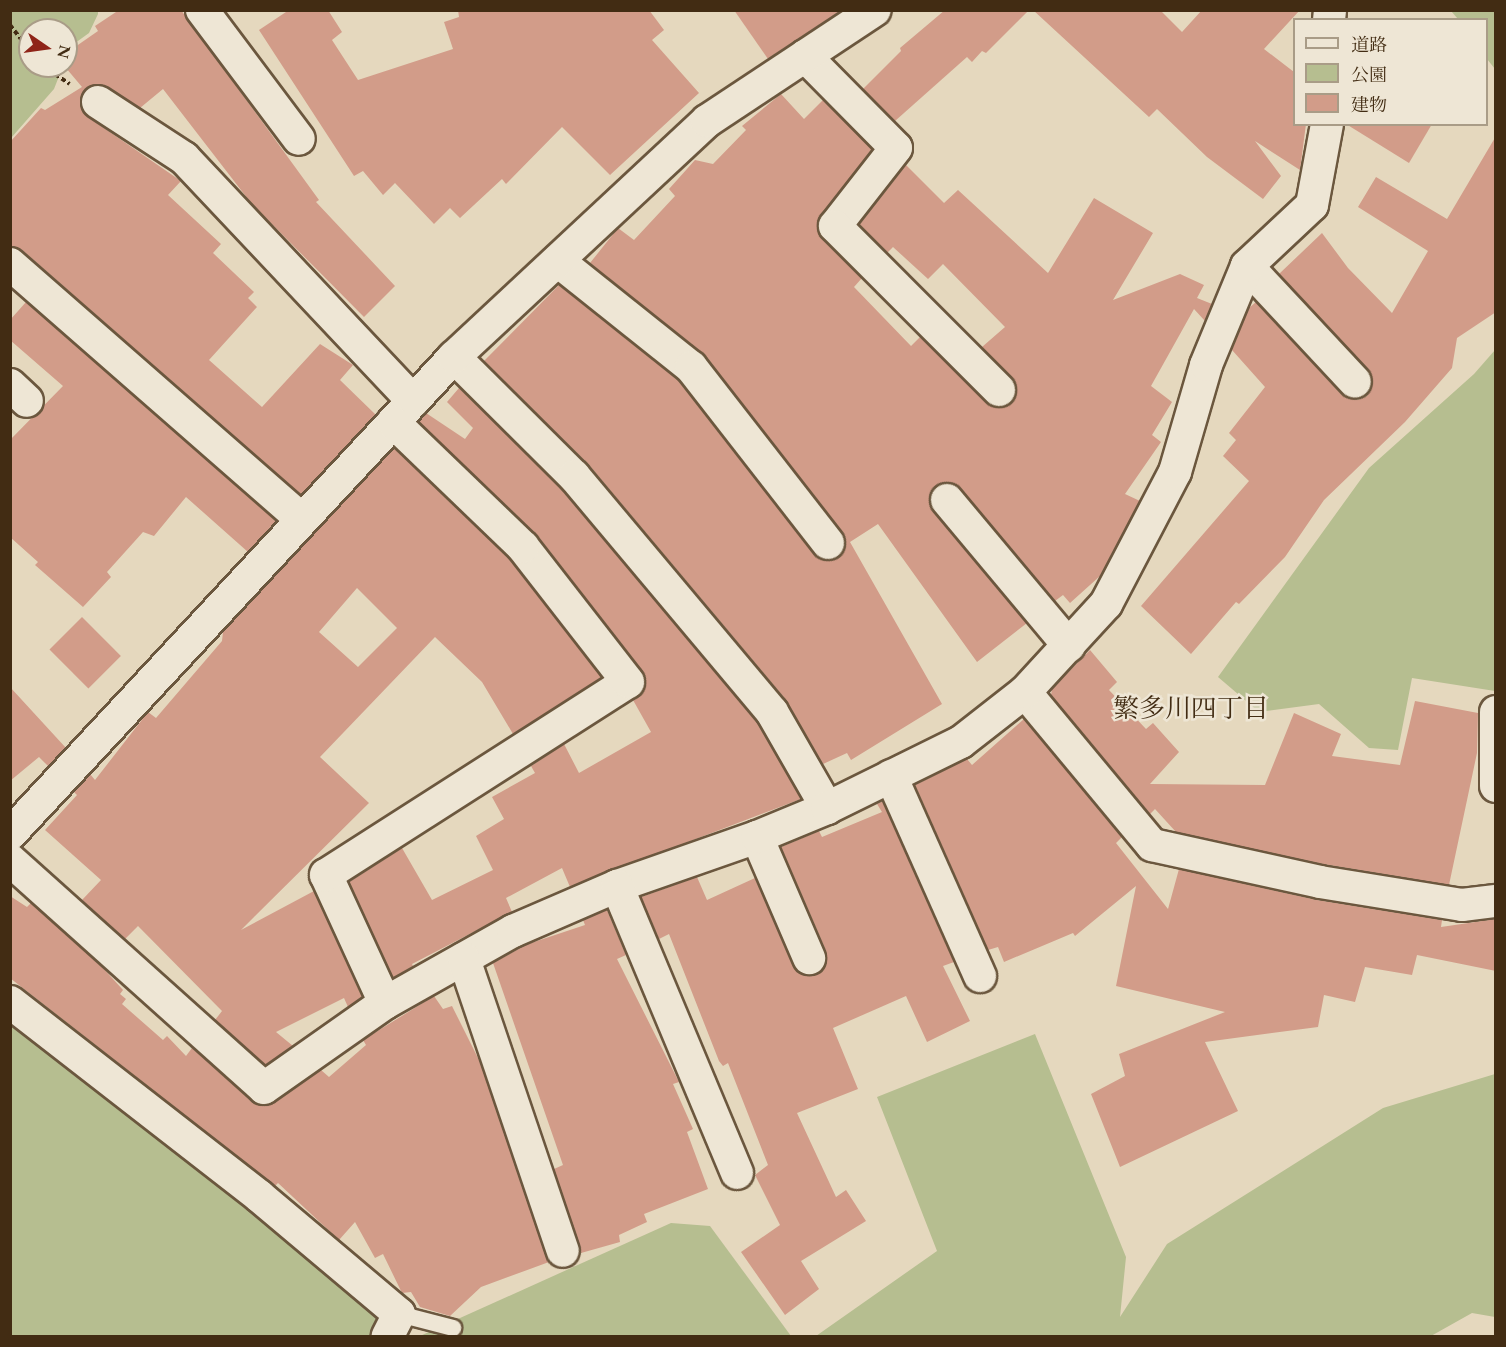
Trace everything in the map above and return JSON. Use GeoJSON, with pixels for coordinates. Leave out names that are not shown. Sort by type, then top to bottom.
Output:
{"type":"FeatureCollection","features":[{"type":"Feature","properties":{"kind":"street"},"geometry":{"type":"LineString","coordinates":[[202,10],[299,139]]}},
{"type":"Feature","properties":{"kind":"street"},"geometry":{"type":"LineString","coordinates":[[10,834],[454,357],[707,121],[875,10]]}},
{"type":"Feature","properties":{"kind":"street"},"geometry":{"type":"LineString","coordinates":[[805,56],[896,148],[835,226],[999,390]]}},
{"type":"Feature","properties":{"kind":"street"},"geometry":{"type":"LineString","coordinates":[[98,102],[184,158],[523,547],[628,682],[326,875],[385,1004]]}},
{"type":"Feature","properties":{"kind":"street"},"geometry":{"type":"LineString","coordinates":[[10,860],[264,1088],[385,1004],[513,931],[616,886],[757,837],[827,808],[961,742],[1025,692],[1106,604],[1175,472],[1206,365],[1247,266],[1312,206],[1328,126]]}},
{"type":"Feature","properties":{"kind":"street"},"geometry":{"type":"LineString","coordinates":[[558,261],[691,367],[828,543]]}},
{"type":"Feature","properties":{"kind":"street"},"geometry":{"type":"LineString","coordinates":[[10,264],[302,520]]}},
{"type":"Feature","properties":{"kind":"street"},"geometry":{"type":"LineString","coordinates":[[1247,266],[1355,382]]}},
{"type":"Feature","properties":{"kind":"street"},"geometry":{"type":"LineString","coordinates":[[454,357],[574,476],[772,712],[827,808]]}},
{"type":"Feature","properties":{"kind":"street"},"geometry":{"type":"LineString","coordinates":[[947,500],[1069,646]]}},
{"type":"Feature","properties":{"kind":"street"},"geometry":{"type":"LineString","coordinates":[[1025,692],[1152,845],[1320,882],[1462,905],[1496,901]]}},
{"type":"Feature","properties":{"kind":"street"},"geometry":{"type":"LineString","coordinates":[[1496,712],[1496,786]]}},
{"type":"Feature","properties":{"kind":"street"},"geometry":{"type":"LineString","coordinates":[[891,776],[980,976]]}},
{"type":"Feature","properties":{"kind":"street"},"geometry":{"type":"LineString","coordinates":[[757,837],[809,958]]}},
{"type":"Feature","properties":{"kind":"street"},"geometry":{"type":"LineString","coordinates":[[616,886],[737,1173]]}},
{"type":"Feature","properties":{"kind":"street"},"geometry":{"type":"LineString","coordinates":[[464,959],[563,1251]]}},
{"type":"Feature","properties":{"kind":"street"},"geometry":{"type":"LineString","coordinates":[[10,1002],[259,1196],[394,1325]]}},
{"type":"Feature","properties":{"kind":"lane"},"geometry":{"type":"LineString","coordinates":[[394,1325],[453,1328]]}},
{"type":"Feature","properties":{"kind":"green space"},"geometry":{"type":"Polygon","coordinates":[[[11,10],[98,10],[89,33],[78,41],[78,18],[18,18],[18,78],[58,78],[54,89],[11,138],[11,10]]]}},
{"type":"Feature","properties":{"kind":"green space"},"geometry":{"type":"Polygon","coordinates":[[[1451,11],[1495,11],[1495,69],[1488,60],[1488,18],[1457,18],[1451,11]]]}},
{"type":"Feature","properties":{"kind":"green space"},"geometry":{"type":"Polygon","coordinates":[[[1495,350],[1495,691],[1412,678],[1398,750],[1369,748],[1319,704],[1259,712],[1218,677],[1369,468],[1474,374],[1495,350]]]}},
{"type":"Feature","properties":{"kind":"green space"},"geometry":{"type":"Polygon","coordinates":[[[11,1017],[408,1336],[11,1336],[11,1017]]]}},
{"type":"Feature","properties":{"kind":"green space"},"geometry":{"type":"Polygon","coordinates":[[[1035,1034],[1126,1257],[1120,1317],[1167,1244],[1383,1108],[1495,1074],[1495,1317],[1472,1313],[1431,1336],[816,1336],[937,1251],[877,1097],[1035,1034]]]}},
{"type":"Feature","properties":{"kind":"green space"},"geometry":{"type":"Polygon","coordinates":[[[671,1223],[710,1226],[791,1336],[420,1336],[671,1223]]]}},
{"type":"Feature","properties":{"kind":"building"},"geometry":{"type":"Polygon","coordinates":[[[119,10],[181,10],[319,200],[316,202],[395,286],[364,317],[251,203],[163,89],[140,108],[100,84],[83,93],[82,110],[88,117],[181,181],[168,195],[221,244],[213,253],[254,292],[248,298],[257,307],[209,360],[262,407],[320,344],[353,365],[340,380],[376,415],[301,495],[22,250],[10,246],[10,142],[41,108],[45,110],[82,87],[74,78],[78,78],[78,45],[98,31],[95,26],[119,10]]]}},
{"type":"Feature","properties":{"kind":"building"},"geometry":{"type":"Polygon","coordinates":[[[289,10],[328,10],[342,32],[332,40],[358,80],[453,49],[444,22],[459,17],[458,10],[649,10],[664,30],[652,40],[699,93],[610,175],[562,127],[506,184],[502,179],[460,218],[450,208],[434,224],[395,183],[383,195],[363,171],[354,176],[259,30],[289,10]]]}},
{"type":"Feature","properties":{"kind":"building"},"geometry":{"type":"Polygon","coordinates":[[[734,10],[842,10],[768,59],[734,10]]]}},
{"type":"Feature","properties":{"kind":"building"},"geometry":{"type":"Polygon","coordinates":[[[945,10],[1029,10],[986,53],[982,51],[972,62],[967,57],[895,121],[863,89],[901,51],[900,48],[945,10]]]}},
{"type":"Feature","properties":{"kind":"building"},"geometry":{"type":"Polygon","coordinates":[[[1033,10],[1160,10],[1182,32],[1202,10],[1300,10],[1264,49],[1293,71],[1293,126],[1306,126],[1300,170],[1255,141],[1281,176],[1263,199],[1207,157],[1157,109],[1149,117],[1033,10]]]}},
{"type":"Feature","properties":{"kind":"building"},"geometry":{"type":"Polygon","coordinates":[[[781,94],[804,119],[823,100],[872,149],[817,223],[822,239],[862,278],[854,287],[911,346],[920,337],[994,407],[1011,403],[1016,386],[982,347],[1005,327],[943,264],[928,279],[893,247],[887,253],[859,225],[906,165],[944,203],[958,190],[1048,273],[1094,198],[1153,233],[1113,300],[1180,274],[1204,285],[1197,298],[1212,304],[1205,321],[1194,309],[1151,386],[1172,402],[1152,435],[1161,442],[1125,494],[1140,501],[1100,576],[1070,603],[1063,595],[1055,601],[953,483],[935,487],[930,494],[933,511],[1027,623],[977,662],[878,524],[850,542],[942,704],[851,760],[847,753],[823,764],[786,700],[588,464],[484,361],[559,285],[678,380],[814,554],[830,561],[839,557],[846,541],[842,532],[705,356],[590,263],[618,228],[634,240],[675,196],[669,189],[695,160],[713,164],[746,130],[742,126],[781,94]]]}},
{"type":"Feature","properties":{"kind":"building"},"geometry":{"type":"Polygon","coordinates":[[[1349,126],[1431,126],[1409,163],[1349,126]]]}},
{"type":"Feature","properties":{"kind":"building"},"geometry":{"type":"Polygon","coordinates":[[[1496,136],[1496,312],[1457,338],[1452,368],[1405,422],[1324,500],[1285,557],[1239,604],[1236,602],[1191,654],[1141,606],[1249,481],[1223,456],[1236,440],[1229,433],[1265,387],[1232,350],[1249,308],[1256,302],[1342,395],[1358,400],[1367,396],[1372,387],[1368,370],[1279,274],[1322,233],[1348,268],[1392,313],[1428,251],[1358,207],[1376,177],[1447,219],[1496,136]]]}},
{"type":"Feature","properties":{"kind":"building"},"geometry":{"type":"Polygon","coordinates":[[[26,302],[276,521],[248,552],[186,497],[154,536],[143,532],[107,572],[111,577],[83,607],[35,565],[38,562],[10,537],[10,440],[63,386],[10,340],[10,320],[26,302]]]}},
{"type":"Feature","properties":{"kind":"building"},"geometry":{"type":"Polygon","coordinates":[[[459,388],[561,488],[757,722],[801,799],[570,887],[562,868],[506,898],[512,912],[412,964],[413,966],[393,978],[349,882],[402,848],[432,900],[493,870],[476,836],[504,819],[492,797],[535,773],[531,766],[564,744],[579,773],[651,732],[633,700],[644,689],[642,671],[536,534],[418,422],[426,413],[465,439],[473,428],[447,402],[459,388]]]}},
{"type":"Feature","properties":{"kind":"building"},"geometry":{"type":"Polygon","coordinates":[[[394,448],[510,559],[602,677],[513,734],[482,682],[435,637],[320,757],[369,803],[241,930],[314,891],[362,997],[348,1007],[344,998],[276,1032],[293,1046],[265,1065],[215,1020],[222,1011],[138,926],[125,939],[82,900],[101,880],[45,830],[77,795],[74,792],[90,774],[95,780],[148,712],[156,718],[222,641],[223,632],[394,448]],[[357,588],[319,632],[358,667],[397,628],[357,588]]]}},
{"type":"Feature","properties":{"kind":"building"},"geometry":{"type":"Polygon","coordinates":[[[82,617],[121,656],[88,688],[49,650],[82,617]]]}},
{"type":"Feature","properties":{"kind":"building"},"geometry":{"type":"Polygon","coordinates":[[[1090,650],[1117,682],[1109,690],[1146,729],[1153,723],[1179,752],[1150,784],[1265,785],[1294,713],[1341,734],[1332,756],[1400,765],[1415,701],[1478,713],[1477,753],[1449,885],[1323,864],[1176,832],[1155,809],[1150,814],[1051,695],[1052,689],[1090,650]]]}},
{"type":"Feature","properties":{"kind":"building"},"geometry":{"type":"Polygon","coordinates":[[[10,687],[66,748],[48,766],[39,757],[10,781],[10,687]]]}},
{"type":"Feature","properties":{"kind":"building"},"geometry":{"type":"Polygon","coordinates":[[[1024,719],[1122,837],[1116,843],[1168,909],[1179,869],[1317,900],[1442,920],[1441,927],[1496,919],[1496,971],[1417,955],[1412,975],[1365,967],[1355,1002],[1324,995],[1318,1027],[1205,1042],[1238,1111],[1120,1167],[1091,1094],[1125,1076],[1119,1054],[1225,1012],[1116,986],[1136,886],[1075,936],[1073,933],[1004,962],[998,947],[988,950],[915,785],[967,759],[972,765],[1024,719]]]}},
{"type":"Feature","properties":{"kind":"building"},"geometry":{"type":"Polygon","coordinates":[[[883,801],[954,962],[943,966],[970,1021],[927,1042],[906,996],[833,1028],[858,1089],[797,1113],[836,1197],[846,1190],[866,1221],[801,1261],[819,1289],[785,1315],[741,1252],[780,1225],[755,1175],[768,1165],[728,1063],[723,1066],[719,1061],[669,934],[659,939],[641,897],[697,877],[707,900],[755,878],[793,966],[806,976],[816,975],[824,968],[826,951],[781,847],[819,831],[822,837],[882,812],[877,804],[883,801]]]}},
{"type":"Feature","properties":{"kind":"building"},"geometry":{"type":"Polygon","coordinates":[[[10,896],[27,907],[31,903],[103,968],[123,990],[120,994],[126,999],[122,1004],[163,1040],[167,1036],[186,1056],[192,1048],[259,1105],[274,1103],[321,1070],[329,1077],[366,1045],[363,1040],[434,996],[443,1009],[452,1006],[481,1064],[549,1262],[481,1287],[450,1316],[420,1307],[411,1292],[402,1293],[383,1254],[375,1258],[355,1222],[339,1240],[278,1183],[275,1186],[10,978],[10,896]]]}},
{"type":"Feature","properties":{"kind":"building"},"geometry":{"type":"Polygon","coordinates":[[[607,910],[626,955],[617,959],[679,1082],[673,1084],[693,1129],[687,1132],[708,1189],[644,1214],[647,1222],[619,1235],[620,1242],[581,1253],[554,1169],[563,1165],[493,963],[528,944],[585,925],[583,920],[607,910]]]}},
{"type":"Feature","properties":{"kind":"district","name":"繁多川四丁目"},"geometry":{"type":"Point","coordinates":[1191,709]}}]}
